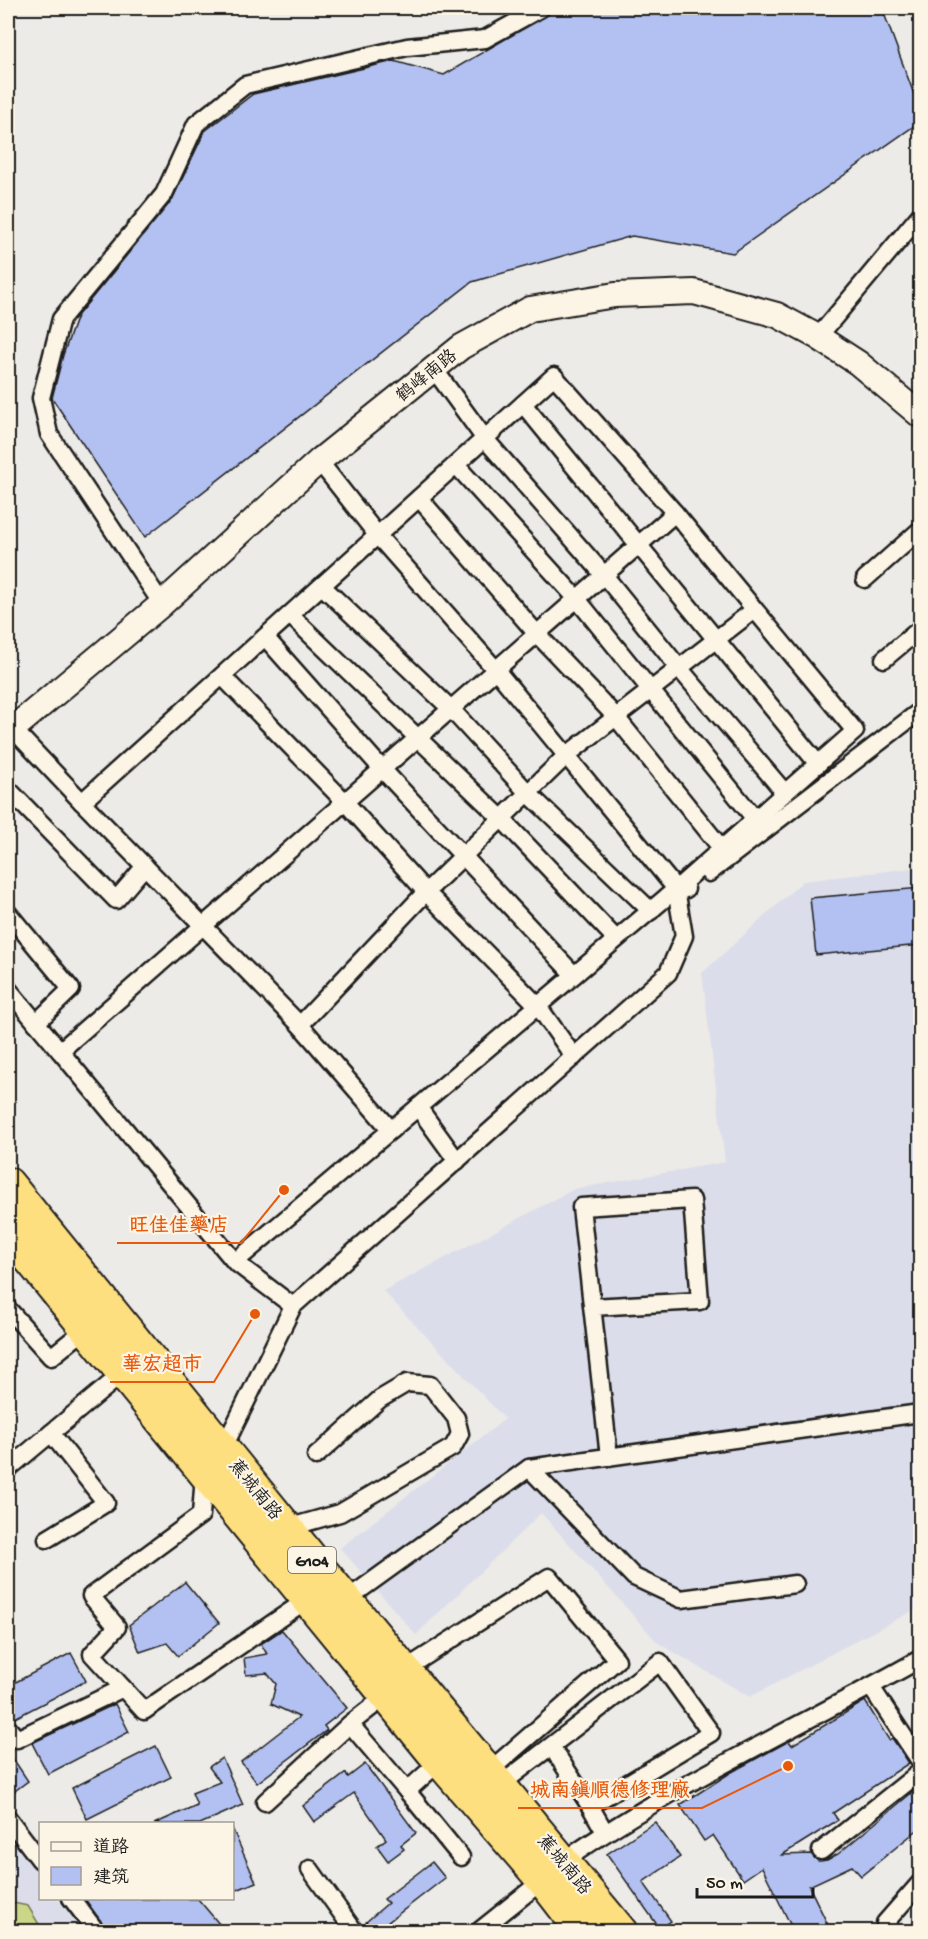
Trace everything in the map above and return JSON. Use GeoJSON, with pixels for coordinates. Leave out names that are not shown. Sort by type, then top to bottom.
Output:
{"type":"FeatureCollection","features":[{"type":"Feature","properties":{"kind":"highway","name":"蕉城南路"},"geometry":{"type":"LineString","coordinates":[[8,1184],[214,1461],[308,1599],[494,1779],[554,1871],[583,1932]]}},
{"type":"Feature","properties":{"kind":"highway","name":"蕉城南路"},"geometry":{"type":"LineString","coordinates":[[8,1235],[123,1373],[286,1528],[346,1600],[440,1761],[621,1932]]}},
{"type":"Feature","properties":{"kind":"street"},"geometry":{"type":"LineString","coordinates":[[162,604],[49,434],[40,398],[61,319],[164,194],[196,124],[245,85],[407,47],[485,39],[542,8]]}},
{"type":"Feature","properties":{"kind":"street"},"geometry":{"type":"LineString","coordinates":[[818,337],[921,215]]}},
{"type":"Feature","properties":{"kind":"street","name":"鹤峰南路"},"geometry":{"type":"LineString","coordinates":[[10,731],[162,604],[319,461],[461,347],[530,309],[615,295],[694,292],[777,315],[818,337],[858,363],[921,415]]}},
{"type":"Feature","properties":{"kind":"street"},"geometry":{"type":"LineString","coordinates":[[434,369],[484,439],[604,575],[785,793]]}},
{"type":"Feature","properties":{"kind":"street"},"geometry":{"type":"LineString","coordinates":[[82,802],[554,376],[675,513],[855,731],[651,911],[235,1262]]}},
{"type":"Feature","properties":{"kind":"street"},"geometry":{"type":"LineString","coordinates":[[524,404],[818,764]]}},
{"type":"Feature","properties":{"kind":"street"},"geometry":{"type":"LineString","coordinates":[[308,1599],[144,1711],[92,1654],[117,1627],[91,1596],[201,1515],[214,1461],[293,1306],[668,973],[684,936],[676,889],[496,670],[378,536],[319,461]]}},
{"type":"Feature","properties":{"kind":"street"},"geometry":{"type":"LineString","coordinates":[[456,465],[577,599],[755,819]]}},
{"type":"Feature","properties":{"kind":"street"},"geometry":{"type":"LineString","coordinates":[[419,498],[537,634],[616,717],[722,849]]}},
{"type":"Feature","properties":{"kind":"street"},"geometry":{"type":"LineString","coordinates":[[60,1051],[675,513]]}},
{"type":"Feature","properties":{"kind":"street"},"geometry":{"type":"LineString","coordinates":[[866,579],[921,530]]}},
{"type":"Feature","properties":{"kind":"street"},"geometry":{"type":"LineString","coordinates":[[322,586],[451,709],[528,793],[651,911]]}},
{"type":"Feature","properties":{"kind":"street"},"geometry":{"type":"LineString","coordinates":[[300,1025],[426,892],[567,755],[754,610]]}},
{"type":"Feature","properties":{"kind":"street"},"geometry":{"type":"LineString","coordinates":[[290,615],[502,819],[616,939]]}},
{"type":"Feature","properties":{"kind":"street"},"geometry":{"type":"LineString","coordinates":[[884,659],[921,629]]}},
{"type":"Feature","properties":{"kind":"street"},"geometry":{"type":"LineString","coordinates":[[265,637],[382,769],[465,855],[574,975]]}},
{"type":"Feature","properties":{"kind":"street"},"geometry":{"type":"LineString","coordinates":[[222,676],[345,802],[426,892],[538,1006],[574,1057]]}},
{"type":"Feature","properties":{"kind":"street"},"geometry":{"type":"LineString","coordinates":[[676,889],[688,889],[921,711]]}},
{"type":"Feature","properties":{"kind":"street"},"geometry":{"type":"LineString","coordinates":[[10,731],[300,1025],[391,1130]]}},
{"type":"Feature","properties":{"kind":"street"},"geometry":{"type":"LineString","coordinates":[[8,789],[116,900],[145,866]]}},
{"type":"Feature","properties":{"kind":"street"},"geometry":{"type":"LineString","coordinates":[[8,914],[71,989],[36,1023]]}},
{"type":"Feature","properties":{"kind":"street"},"geometry":{"type":"LineString","coordinates":[[8,989],[235,1262],[293,1306]]}},
{"type":"Feature","properties":{"kind":"street"},"geometry":{"type":"LineString","coordinates":[[417,1107],[457,1161]]}},
{"type":"Feature","properties":{"kind":"street"},"geometry":{"type":"LineString","coordinates":[[592,1307],[700,1301],[692,1200],[581,1207],[592,1307],[609,1457]]}},
{"type":"Feature","properties":{"kind":"street"},"geometry":{"type":"LineString","coordinates":[[8,1235],[35,1218]]}},
{"type":"Feature","properties":{"kind":"street"},"geometry":{"type":"LineString","coordinates":[[8,1308],[51,1357],[87,1328]]}},
{"type":"Feature","properties":{"kind":"street"},"geometry":{"type":"LineString","coordinates":[[8,1469],[123,1373]]}},
{"type":"Feature","properties":{"kind":"street"},"geometry":{"type":"LineString","coordinates":[[286,1528],[340,1513],[453,1447],[460,1434],[456,1419],[430,1385],[407,1383],[380,1399],[316,1455]]}},
{"type":"Feature","properties":{"kind":"street"},"geometry":{"type":"LineString","coordinates":[[346,1600],[529,1468],[921,1413]]}},
{"type":"Feature","properties":{"kind":"street"},"geometry":{"type":"LineString","coordinates":[[47,1539],[106,1503],[51,1433]]}},
{"type":"Feature","properties":{"kind":"street"},"geometry":{"type":"LineString","coordinates":[[529,1468],[634,1577],[681,1599],[795,1584]]}},
{"type":"Feature","properties":{"kind":"street"},"geometry":{"type":"LineString","coordinates":[[266,1802],[395,1683],[549,1577],[617,1660],[494,1779]]}},
{"type":"Feature","properties":{"kind":"street"},"geometry":{"type":"LineString","coordinates":[[478,1932],[605,1832],[921,1659]]}},
{"type":"Feature","properties":{"kind":"street"},"geometry":{"type":"LineString","coordinates":[[494,1779],[551,1746],[660,1662],[711,1733],[590,1806]]}},
{"type":"Feature","properties":{"kind":"street"},"geometry":{"type":"LineString","coordinates":[[871,1687],[921,1761]]}},
{"type":"Feature","properties":{"kind":"street"},"geometry":{"type":"LineString","coordinates":[[8,1728],[17,1738],[123,1688]]}},
{"type":"Feature","properties":{"kind":"street"},"geometry":{"type":"LineString","coordinates":[[350,1724],[461,1857]]}},
{"type":"Feature","properties":{"kind":"street"},"geometry":{"type":"LineString","coordinates":[[551,1746],[605,1832]]}},
{"type":"Feature","properties":{"kind":"street"},"geometry":{"type":"LineString","coordinates":[[407,1791],[440,1761]]}},
{"type":"Feature","properties":{"kind":"street"},"geometry":{"type":"LineString","coordinates":[[821,1851],[921,1772]]}},
{"type":"Feature","properties":{"kind":"street"},"geometry":{"type":"LineString","coordinates":[[8,1818],[39,1859]]}},
{"type":"Feature","properties":{"kind":"street"},"geometry":{"type":"LineString","coordinates":[[310,1869],[355,1932]]}},
{"type":"Feature","properties":{"kind":"street"},"geometry":{"type":"LineString","coordinates":[[892,1932],[885,1923],[921,1883]]}},
{"type":"Feature","properties":{"kind":"street"},"geometry":{"type":"LineString","coordinates":[[72,1900],[97,1932]]}},
{"type":"Feature","properties":{"kind":"shaded area"},"geometry":{"type":"Polygon","coordinates":[[[920,867],[920,1607],[750,1697],[658,1643],[541,1513],[416,1635],[340,1548],[505,1419],[383,1291],[574,1189],[725,1162],[702,973],[803,881],[920,867]]]}},
{"type":"Feature","properties":{"kind":"shaded area"},"geometry":{"type":"Polygon","coordinates":[[[8,1831],[39,1874],[39,1900],[59,1900],[83,1931],[8,1931],[8,1831]]]}},
{"type":"Feature","properties":{"kind":"green space"},"geometry":{"type":"Polygon","coordinates":[[[8,1902],[28,1906],[43,1931],[8,1931],[8,1902]]]}},
{"type":"Feature","properties":{"kind":"building"},"geometry":{"type":"Polygon","coordinates":[[[558,8],[882,8],[921,113],[921,121],[733,253],[632,236],[472,282],[145,537],[52,398],[63,355],[77,316],[172,200],[205,131],[253,94],[394,61],[444,75],[558,8]]]}},
{"type":"Feature","properties":{"kind":"building"},"geometry":{"type":"Polygon","coordinates":[[[921,888],[921,945],[816,955],[810,898],[921,888]]]}},
{"type":"Feature","properties":{"kind":"building"},"geometry":{"type":"Polygon","coordinates":[[[185,1582],[219,1623],[178,1656],[167,1643],[140,1652],[129,1625],[185,1582]]]}},
{"type":"Feature","properties":{"kind":"building"},"geometry":{"type":"Polygon","coordinates":[[[282,1630],[347,1708],[324,1726],[327,1730],[257,1783],[241,1762],[299,1717],[271,1704],[276,1684],[267,1673],[246,1675],[244,1658],[267,1654],[261,1644],[282,1630]]]}},
{"type":"Feature","properties":{"kind":"building"},"geometry":{"type":"Polygon","coordinates":[[[71,1653],[86,1681],[13,1719],[8,1718],[8,1686],[71,1653]]]}},
{"type":"Feature","properties":{"kind":"building"},"geometry":{"type":"Polygon","coordinates":[[[865,1701],[889,1740],[892,1738],[909,1763],[833,1813],[838,1820],[782,1855],[811,1854],[818,1861],[827,1860],[838,1854],[921,1785],[921,1827],[861,1876],[852,1866],[809,1886],[828,1925],[814,1932],[794,1932],[762,1867],[743,1880],[713,1835],[704,1841],[680,1805],[730,1773],[789,1741],[792,1745],[865,1701]]]}},
{"type":"Feature","properties":{"kind":"building"},"geometry":{"type":"Polygon","coordinates":[[[115,1704],[129,1732],[48,1774],[32,1743],[115,1704]]]}},
{"type":"Feature","properties":{"kind":"building"},"geometry":{"type":"Polygon","coordinates":[[[156,1746],[171,1777],[87,1819],[72,1788],[156,1746]]]}},
{"type":"Feature","properties":{"kind":"building"},"geometry":{"type":"Polygon","coordinates":[[[8,1751],[28,1781],[8,1796],[8,1751]]]}},
{"type":"Feature","properties":{"kind":"building"},"geometry":{"type":"Polygon","coordinates":[[[222,1758],[243,1805],[205,1822],[159,1822],[197,1805],[192,1793],[220,1782],[209,1767],[222,1758]]]}},
{"type":"Feature","properties":{"kind":"building"},"geometry":{"type":"Polygon","coordinates":[[[365,1764],[416,1833],[401,1845],[404,1849],[388,1861],[377,1846],[386,1839],[354,1793],[314,1822],[303,1806],[346,1773],[348,1777],[365,1764]]]}},
{"type":"Feature","properties":{"kind":"building"},"geometry":{"type":"Polygon","coordinates":[[[655,1822],[680,1857],[643,1882],[671,1921],[660,1929],[607,1854],[655,1822]]]}},
{"type":"Feature","properties":{"kind":"building"},"geometry":{"type":"Polygon","coordinates":[[[234,1832],[256,1882],[234,1891],[234,1832]]]}},
{"type":"Feature","properties":{"kind":"building"},"geometry":{"type":"Polygon","coordinates":[[[432,1862],[445,1878],[387,1923],[393,1932],[374,1932],[366,1922],[388,1903],[384,1899],[432,1862]]]}},
{"type":"Feature","properties":{"kind":"building"},"geometry":{"type":"Polygon","coordinates":[[[86,1900],[199,1900],[226,1932],[108,1932],[86,1900]]]}},
{"type":"Feature","properties":{"kind":"place","name":"旺佳佳藥店"},"geometry":{"type":"Point","coordinates":[284,1190]}},
{"type":"Feature","properties":{"kind":"place","name":"華宏超市"},"geometry":{"type":"Point","coordinates":[255,1314]}},
{"type":"Feature","properties":{"kind":"place","name":"城南鎮順德修理廠"},"geometry":{"type":"Point","coordinates":[788,1766]}}]}
